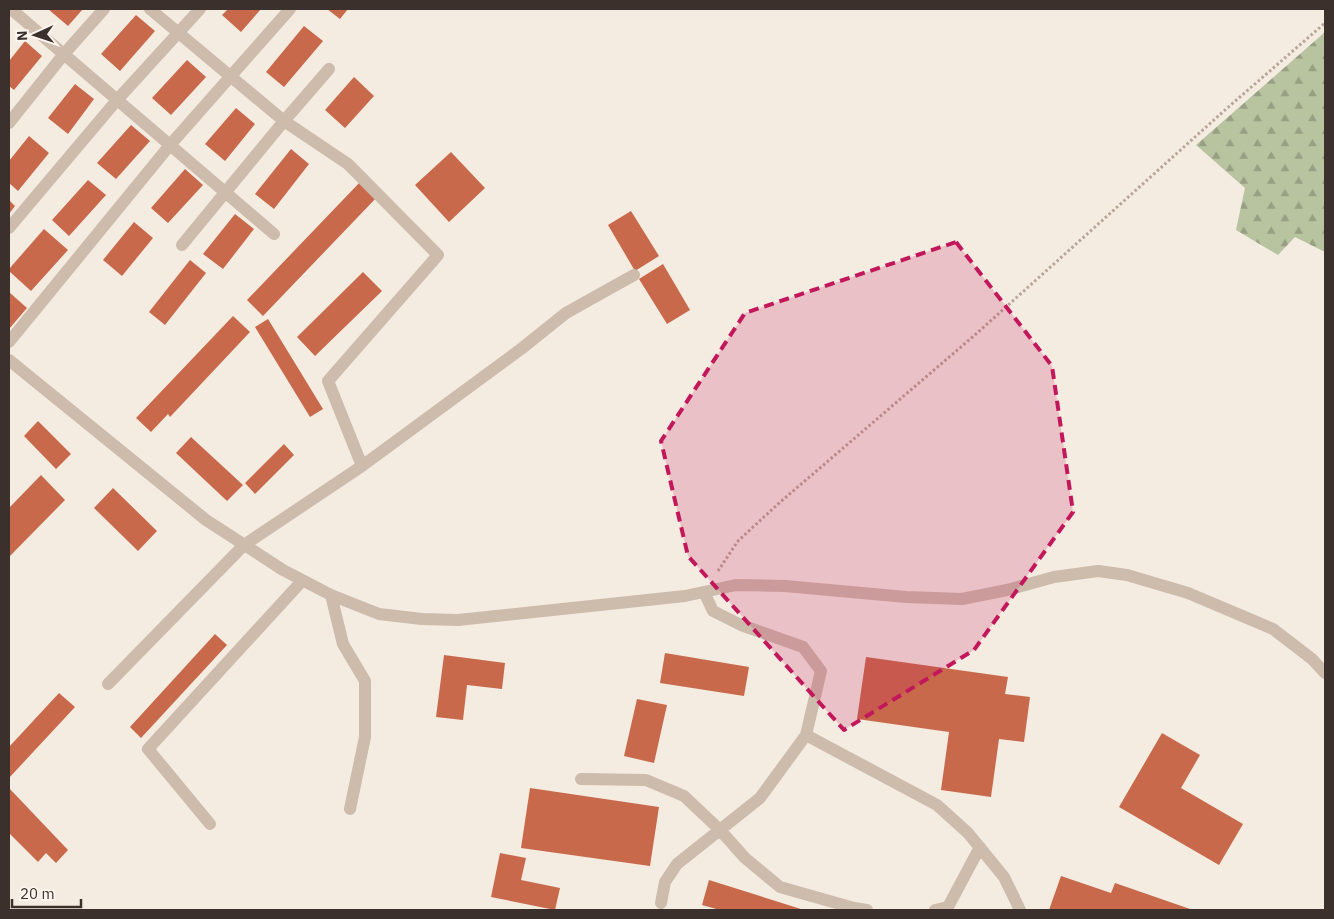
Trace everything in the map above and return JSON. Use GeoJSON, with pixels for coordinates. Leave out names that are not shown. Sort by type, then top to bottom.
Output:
{"type":"FeatureCollection","features":[{"type":"Feature","properties":{"kind":"street"},"geometry":{"type":"LineString","coordinates":[[9,123],[64,54],[104,9]]}},
{"type":"Feature","properties":{"kind":"street"},"geometry":{"type":"LineString","coordinates":[[150,9],[284,120],[348,164],[438,255],[328,381],[362,466]]}},
{"type":"Feature","properties":{"kind":"street"},"geometry":{"type":"LineString","coordinates":[[9,228],[117,100],[200,9]]}},
{"type":"Feature","properties":{"kind":"street"},"geometry":{"type":"LineString","coordinates":[[9,342],[170,145],[290,9]]}},
{"type":"Feature","properties":{"kind":"street"},"geometry":{"type":"LineString","coordinates":[[12,12],[64,54],[274,234]]}},
{"type":"Feature","properties":{"kind":"street"},"geometry":{"type":"LineString","coordinates":[[182,245],[284,120],[329,69]]}},
{"type":"Feature","properties":{"kind":"street"},"geometry":{"type":"LineString","coordinates":[[108,684],[244,545],[362,466],[521,348],[566,312],[634,275]]}},
{"type":"Feature","properties":{"kind":"street"},"geometry":{"type":"LineString","coordinates":[[10,364],[206,520],[283,570],[331,595],[378,614],[422,619],[458,620],[685,596],[736,585],[785,586],[906,597],[962,599],[1007,590],[1054,577],[1098,571],[1127,575],[1188,593],[1273,629],[1312,659],[1325,673]]}},
{"type":"Feature","properties":{"kind":"street"},"geometry":{"type":"LineString","coordinates":[[210,824],[148,749],[302,580]]}},
{"type":"Feature","properties":{"kind":"street"},"geometry":{"type":"LineString","coordinates":[[661,902],[665,882],[677,864],[760,798],[806,735],[821,671],[803,648],[741,625],[713,611],[704,592]]}},
{"type":"Feature","properties":{"kind":"street"},"geometry":{"type":"LineString","coordinates":[[331,595],[343,644],[365,681],[366,736],[350,809]]}},
{"type":"Feature","properties":{"kind":"street"},"geometry":{"type":"LineString","coordinates":[[806,735],[937,805],[968,833],[1004,877],[1020,910]]}},
{"type":"Feature","properties":{"kind":"street"},"geometry":{"type":"LineString","coordinates":[[582,779],[646,780],[684,796],[746,858],[780,887],[867,910]]}},
{"type":"Feature","properties":{"kind":"street"},"geometry":{"type":"LineString","coordinates":[[935,910],[948,907],[980,847]]}},
{"type":"Feature","properties":{"kind":"path"},"geometry":{"type":"LineString","coordinates":[[704,592],[738,541],[752,528],[976,334],[1325,22]]}},
{"type":"Feature","properties":{"kind":"highlighted area"},"geometry":{"type":"Polygon","coordinates":[[[956,242],[1052,366],[1073,512],[974,650],[844,730],[688,556],[661,441],[745,313],[956,242]]]}},
{"type":"Feature","properties":{"kind":"green space"},"geometry":{"type":"Polygon","coordinates":[[[1325,32],[1325,252],[1295,237],[1278,255],[1236,230],[1245,188],[1196,145],[1325,32]]]}},
{"type":"Feature","properties":{"kind":"building"},"geometry":{"type":"Polygon","coordinates":[[[48,9],[83,9],[68,26],[48,9]]]}},
{"type":"Feature","properties":{"kind":"building"},"geometry":{"type":"Polygon","coordinates":[[[228,9],[261,9],[241,32],[222,15],[228,9]]]}},
{"type":"Feature","properties":{"kind":"building"},"geometry":{"type":"Polygon","coordinates":[[[327,9],[348,9],[340,19],[327,9]]]}},
{"type":"Feature","properties":{"kind":"building"},"geometry":{"type":"Polygon","coordinates":[[[136,15],[155,31],[120,71],[101,54],[136,15]]]}},
{"type":"Feature","properties":{"kind":"building"},"geometry":{"type":"Polygon","coordinates":[[[304,26],[323,41],[284,87],[266,72],[304,26]]]}},
{"type":"Feature","properties":{"kind":"building"},"geometry":{"type":"Polygon","coordinates":[[[25,41],[42,56],[14,90],[9,86],[9,61],[25,41]]]}},
{"type":"Feature","properties":{"kind":"building"},"geometry":{"type":"Polygon","coordinates":[[[187,60],[206,77],[171,115],[152,98],[187,60]]]}},
{"type":"Feature","properties":{"kind":"building"},"geometry":{"type":"Polygon","coordinates":[[[354,77],[374,96],[345,128],[325,110],[354,77]]]}},
{"type":"Feature","properties":{"kind":"building"},"geometry":{"type":"Polygon","coordinates":[[[75,84],[94,99],[68,134],[48,118],[75,84]]]}},
{"type":"Feature","properties":{"kind":"building"},"geometry":{"type":"Polygon","coordinates":[[[236,108],[255,124],[225,161],[205,144],[236,108]]]}},
{"type":"Feature","properties":{"kind":"building"},"geometry":{"type":"Polygon","coordinates":[[[131,125],[150,141],[116,179],[97,163],[131,125]]]}},
{"type":"Feature","properties":{"kind":"building"},"geometry":{"type":"Polygon","coordinates":[[[29,136],[49,153],[18,191],[9,183],[9,161],[29,136]]]}},
{"type":"Feature","properties":{"kind":"building"},"geometry":{"type":"Polygon","coordinates":[[[291,149],[309,164],[274,209],[255,194],[291,149]]]}},
{"type":"Feature","properties":{"kind":"building"},"geometry":{"type":"Polygon","coordinates":[[[451,152],[485,188],[449,222],[415,185],[451,152]]]}},
{"type":"Feature","properties":{"kind":"building"},"geometry":{"type":"Polygon","coordinates":[[[185,169],[203,185],[168,223],[151,208],[185,169]]]}},
{"type":"Feature","properties":{"kind":"building"},"geometry":{"type":"Polygon","coordinates":[[[88,180],[106,195],[69,236],[52,220],[88,180]]]}},
{"type":"Feature","properties":{"kind":"building"},"geometry":{"type":"Polygon","coordinates":[[[362,180],[378,196],[263,316],[247,300],[362,180]]]}},
{"type":"Feature","properties":{"kind":"building"},"geometry":{"type":"Polygon","coordinates":[[[9,200],[15,206],[9,214],[9,200]]]}},
{"type":"Feature","properties":{"kind":"building"},"geometry":{"type":"Polygon","coordinates":[[[631,211],[659,256],[635,271],[608,225],[631,211]]]}},
{"type":"Feature","properties":{"kind":"building"},"geometry":{"type":"Polygon","coordinates":[[[235,214],[254,229],[223,269],[203,254],[235,214]]]}},
{"type":"Feature","properties":{"kind":"building"},"geometry":{"type":"Polygon","coordinates":[[[134,222],[153,238],[122,276],[103,260],[134,222]]]}},
{"type":"Feature","properties":{"kind":"building"},"geometry":{"type":"Polygon","coordinates":[[[44,229],[68,250],[31,291],[9,269],[44,229]]]}},
{"type":"Feature","properties":{"kind":"building"},"geometry":{"type":"Polygon","coordinates":[[[190,260],[206,273],[165,325],[149,312],[190,260]]]}},
{"type":"Feature","properties":{"kind":"building"},"geometry":{"type":"Polygon","coordinates":[[[663,264],[690,310],[667,324],[639,279],[663,264]]]}},
{"type":"Feature","properties":{"kind":"building"},"geometry":{"type":"Polygon","coordinates":[[[363,272],[382,291],[315,356],[297,337],[363,272]]]}},
{"type":"Feature","properties":{"kind":"building"},"geometry":{"type":"Polygon","coordinates":[[[9,292],[27,308],[9,329],[9,292]]]}},
{"type":"Feature","properties":{"kind":"building"},"geometry":{"type":"Polygon","coordinates":[[[233,316],[250,332],[170,417],[168,414],[151,432],[136,418],[233,316]]]}},
{"type":"Feature","properties":{"kind":"building"},"geometry":{"type":"Polygon","coordinates":[[[268,319],[323,409],[310,417],[255,327],[268,319]]]}},
{"type":"Feature","properties":{"kind":"building"},"geometry":{"type":"Polygon","coordinates":[[[38,421],[71,454],[56,469],[24,436],[38,421]]]}},
{"type":"Feature","properties":{"kind":"building"},"geometry":{"type":"Polygon","coordinates":[[[191,437],[243,485],[227,501],[176,453],[191,437]]]}},
{"type":"Feature","properties":{"kind":"building"},"geometry":{"type":"Polygon","coordinates":[[[284,444],[294,455],[255,494],[245,483],[284,444]]]}},
{"type":"Feature","properties":{"kind":"building"},"geometry":{"type":"Polygon","coordinates":[[[41,475],[65,500],[9,557],[9,508],[41,475]]]}},
{"type":"Feature","properties":{"kind":"building"},"geometry":{"type":"Polygon","coordinates":[[[113,488],[157,531],[138,551],[94,508],[113,488]]]}},
{"type":"Feature","properties":{"kind":"building"},"geometry":{"type":"Polygon","coordinates":[[[215,634],[227,645],[141,738],[130,727],[215,634]]]}},
{"type":"Feature","properties":{"kind":"building"},"geometry":{"type":"Polygon","coordinates":[[[665,653],[749,667],[744,696],[660,683],[665,653]]]}},
{"type":"Feature","properties":{"kind":"building"},"geometry":{"type":"Polygon","coordinates":[[[444,655],[505,663],[502,689],[467,685],[463,720],[436,717],[444,655]]]}},
{"type":"Feature","properties":{"kind":"building"},"geometry":{"type":"Polygon","coordinates":[[[866,657],[1008,677],[1005,694],[1030,697],[1024,742],[999,739],[991,797],[941,790],[949,732],[857,719],[866,657]]]}},
{"type":"Feature","properties":{"kind":"building"},"geometry":{"type":"Polygon","coordinates":[[[59,693],[75,707],[9,778],[9,747],[59,693]]]}},
{"type":"Feature","properties":{"kind":"building"},"geometry":{"type":"Polygon","coordinates":[[[637,699],[667,705],[654,763],[624,756],[637,699]]]}},
{"type":"Feature","properties":{"kind":"building"},"geometry":{"type":"Polygon","coordinates":[[[1162,733],[1200,755],[1181,788],[1243,824],[1219,865],[1119,807],[1162,733]]]}},
{"type":"Feature","properties":{"kind":"building"},"geometry":{"type":"Polygon","coordinates":[[[9,788],[68,850],[56,863],[46,853],[38,862],[9,833],[9,788]]]}},
{"type":"Feature","properties":{"kind":"building"},"geometry":{"type":"Polygon","coordinates":[[[530,788],[659,807],[650,866],[521,848],[530,788]]]}},
{"type":"Feature","properties":{"kind":"building"},"geometry":{"type":"Polygon","coordinates":[[[500,853],[526,858],[521,880],[560,888],[555,910],[491,897],[500,853]]]}},
{"type":"Feature","properties":{"kind":"building"},"geometry":{"type":"Polygon","coordinates":[[[1061,876],[1111,893],[1115,883],[1193,910],[1049,910],[1061,876]]]}},
{"type":"Feature","properties":{"kind":"building"},"geometry":{"type":"Polygon","coordinates":[[[709,880],[804,910],[720,910],[702,905],[709,880]]]}}]}
